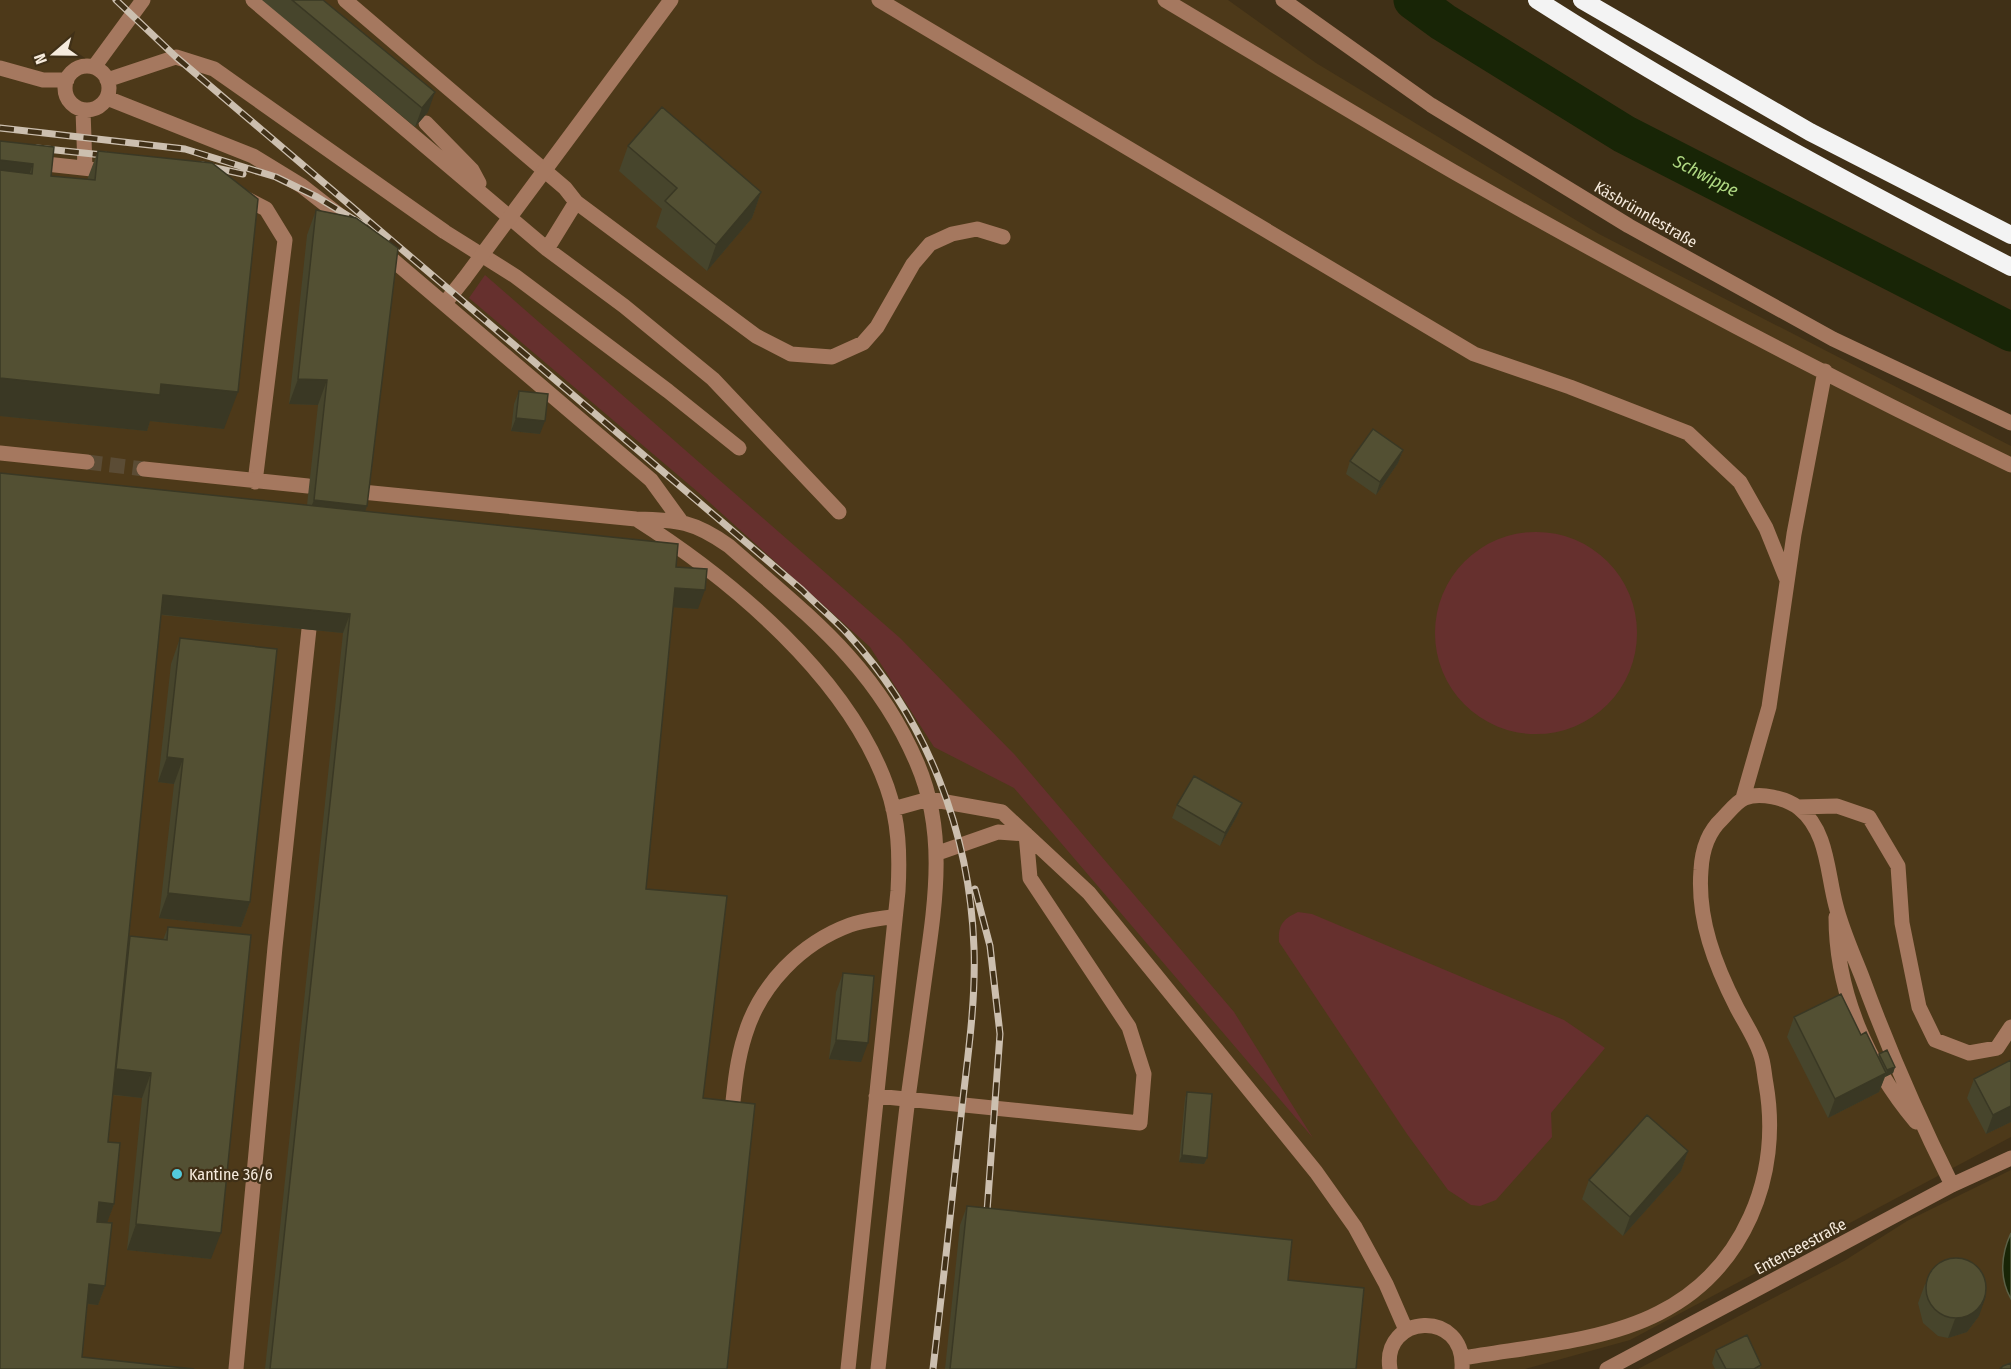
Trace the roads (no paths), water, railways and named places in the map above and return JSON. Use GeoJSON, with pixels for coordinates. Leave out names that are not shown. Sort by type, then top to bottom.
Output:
{"type":"FeatureCollection","features":[{"type":"Feature","properties":{"kind":"highway"},"geometry":{"type":"LineString","coordinates":[[1537,0],[1667,80],[1801,157],[2011,267]]}},
{"type":"Feature","properties":{"kind":"highway"},"geometry":{"type":"LineString","coordinates":[[1582,0],[1810,132],[2011,235]]}},
{"type":"Feature","properties":{"kind":"street"},"geometry":{"type":"LineString","coordinates":[[94,68],[143,0]]}},
{"type":"Feature","properties":{"kind":"street"},"geometry":{"type":"LineString","coordinates":[[253,0],[547,249],[624,306],[713,379],[839,512]]}},
{"type":"Feature","properties":{"kind":"street"},"geometry":{"type":"LineString","coordinates":[[345,0],[566,188],[576,202],[756,336],[791,354],[832,357],[863,344],[877,327],[913,264],[930,244],[952,234],[977,229],[1003,237]]}},
{"type":"Feature","properties":{"kind":"street"},"geometry":{"type":"LineString","coordinates":[[445,303],[671,0]]}},
{"type":"Feature","properties":{"kind":"street"},"geometry":{"type":"LineString","coordinates":[[879,0],[1474,354],[1570,387],[1688,434],[1740,482],[1766,528],[1787,580]]}},
{"type":"Feature","properties":{"kind":"street"},"geometry":{"type":"LineString","coordinates":[[1166,0],[1461,176],[1825,372],[2011,465]]}},
{"type":"Feature","properties":{"kind":"street","name":"Käsbrünnlestraße"},"geometry":{"type":"LineString","coordinates":[[1283,0],[1431,105],[1629,226],[1833,339],[2011,423]]}},
{"type":"Feature","properties":{"kind":"street"},"geometry":{"type":"LineString","coordinates":[[107,80],[176,57],[214,69],[445,232],[515,276],[739,448]]}},
{"type":"Feature","properties":{"kind":"street"},"geometry":{"type":"LineString","coordinates":[[81,67],[94,68],[107,80],[107,98],[97,108],[83,110],[76,107],[67,96],[67,81],[81,67]]}},
{"type":"Feature","properties":{"kind":"street"},"geometry":{"type":"LineString","coordinates":[[0,68],[43,80],[67,81]]}},
{"type":"Feature","properties":{"kind":"street"},"geometry":{"type":"LineString","coordinates":[[107,98],[254,156],[302,186],[445,303],[651,480],[680,520]]}},
{"type":"Feature","properties":{"kind":"street"},"geometry":{"type":"LineString","coordinates":[[83,110],[86,168]]}},
{"type":"Feature","properties":{"kind":"street"},"geometry":{"type":"LineString","coordinates":[[426,123],[472,170],[486,196]]}},
{"type":"Feature","properties":{"kind":"street"},"geometry":{"type":"LineString","coordinates":[[0,159],[131,174]]}},
{"type":"Feature","properties":{"kind":"street"},"geometry":{"type":"LineString","coordinates":[[222,186],[266,209],[285,240],[255,482]]}},
{"type":"Feature","properties":{"kind":"street"},"geometry":{"type":"LineString","coordinates":[[547,249],[576,202]]}},
{"type":"Feature","properties":{"kind":"street"},"geometry":{"type":"LineString","coordinates":[[1390,1369],[1390,1350],[1406,1330],[1430,1325],[1442,1328],[1452,1336],[1460,1346],[1463,1364],[1624,1327],[1659,1313],[1699,1288],[1740,1238],[1760,1200],[1771,1144],[1770,1107],[1760,1053],[1731,997],[1709,943],[1698,898],[1702,855],[1713,827],[1743,798],[1769,707],[1787,580],[1825,372]]}},
{"type":"Feature","properties":{"kind":"street"},"geometry":{"type":"LineString","coordinates":[[0,453],[87,462]]}},
{"type":"Feature","properties":{"kind":"street"},"geometry":{"type":"LineString","coordinates":[[144,469],[308,486]]}},
{"type":"Feature","properties":{"kind":"street"},"geometry":{"type":"LineString","coordinates":[[362,492],[636,519],[680,520],[710,532],[729,546],[839,643],[871,680],[917,762],[929,799],[938,853],[937,892],[908,1100],[878,1369]]}},
{"type":"Feature","properties":{"kind":"street"},"geometry":{"type":"LineString","coordinates":[[636,519],[682,549],[738,596],[788,641],[830,685],[862,730],[887,787],[893,809],[900,848],[895,916],[848,1369]]}},
{"type":"Feature","properties":{"kind":"street"},"geometry":{"type":"LineString","coordinates":[[236,1369],[275,947],[309,629]]}},
{"type":"Feature","properties":{"kind":"street"},"geometry":{"type":"LineString","coordinates":[[1743,798],[1767,795],[1798,807],[1837,806],[1869,817],[1898,866],[1902,923],[1919,1006],[1935,1040],[1970,1053],[1998,1048],[2011,1027]]}},
{"type":"Feature","properties":{"kind":"street"},"geometry":{"type":"LineString","coordinates":[[893,809],[929,799],[1002,812],[1089,893],[1316,1172],[1355,1227],[1386,1284],[1406,1330]]}},
{"type":"Feature","properties":{"kind":"street"},"geometry":{"type":"LineString","coordinates":[[1798,807],[1821,837],[1836,908],[1875,1013],[1927,1136],[1952,1185]]}},
{"type":"Feature","properties":{"kind":"street"},"geometry":{"type":"LineString","coordinates":[[938,853],[998,832],[1026,834]]}},
{"type":"Feature","properties":{"kind":"street"},"geometry":{"type":"LineString","coordinates":[[876,1096],[1140,1123],[1144,1074],[1129,1027],[1030,878],[1026,834]]}},
{"type":"Feature","properties":{"kind":"street"},"geometry":{"type":"LineString","coordinates":[[1836,908],[1836,949],[1852,1015],[1891,1092],[1927,1136]]}},
{"type":"Feature","properties":{"kind":"street"},"geometry":{"type":"LineString","coordinates":[[730,1122],[739,1056],[745,1034],[759,1002],[802,950],[850,925],[895,916]]}},
{"type":"Feature","properties":{"kind":"street","name":"Entenseestraße"},"geometry":{"type":"LineString","coordinates":[[1607,1369],[1952,1185],[2011,1158]]}},
{"type":"Feature","properties":{"kind":"waterway","name":"Schwippe"},"geometry":{"type":"LineString","coordinates":[[1413,0],[1443,22],[1624,134],[2011,332]]}},
{"type":"Feature","properties":{"kind":"tunnel"},"geometry":{"type":"LineString","coordinates":[[87,462],[144,469]]}},
{"type":"Feature","properties":{"kind":"railway"},"geometry":{"type":"LineString","coordinates":[[116,0],[176,57],[802,590],[848,634],[876,667],[900,703],[922,741],[953,820],[964,862],[971,905],[974,948],[971,1032],[933,1369]]}},
{"type":"Feature","properties":{"kind":"railway"},"geometry":{"type":"LineString","coordinates":[[0,128],[185,149],[276,177],[317,197],[363,225]]}},
{"type":"Feature","properties":{"kind":"railway"},"geometry":{"type":"LineString","coordinates":[[37,148],[112,156]]}},
{"type":"Feature","properties":{"kind":"railway"},"geometry":{"type":"LineString","coordinates":[[202,165],[243,174]]}},
{"type":"Feature","properties":{"kind":"railway"},"geometry":{"type":"LineString","coordinates":[[975,889],[990,946],[1000,1034],[986,1225]]}},
{"type":"Feature","properties":{"kind":"place","name":"Kantine 36/6"},"geometry":{"type":"Point","coordinates":[177,1174]}}]}
